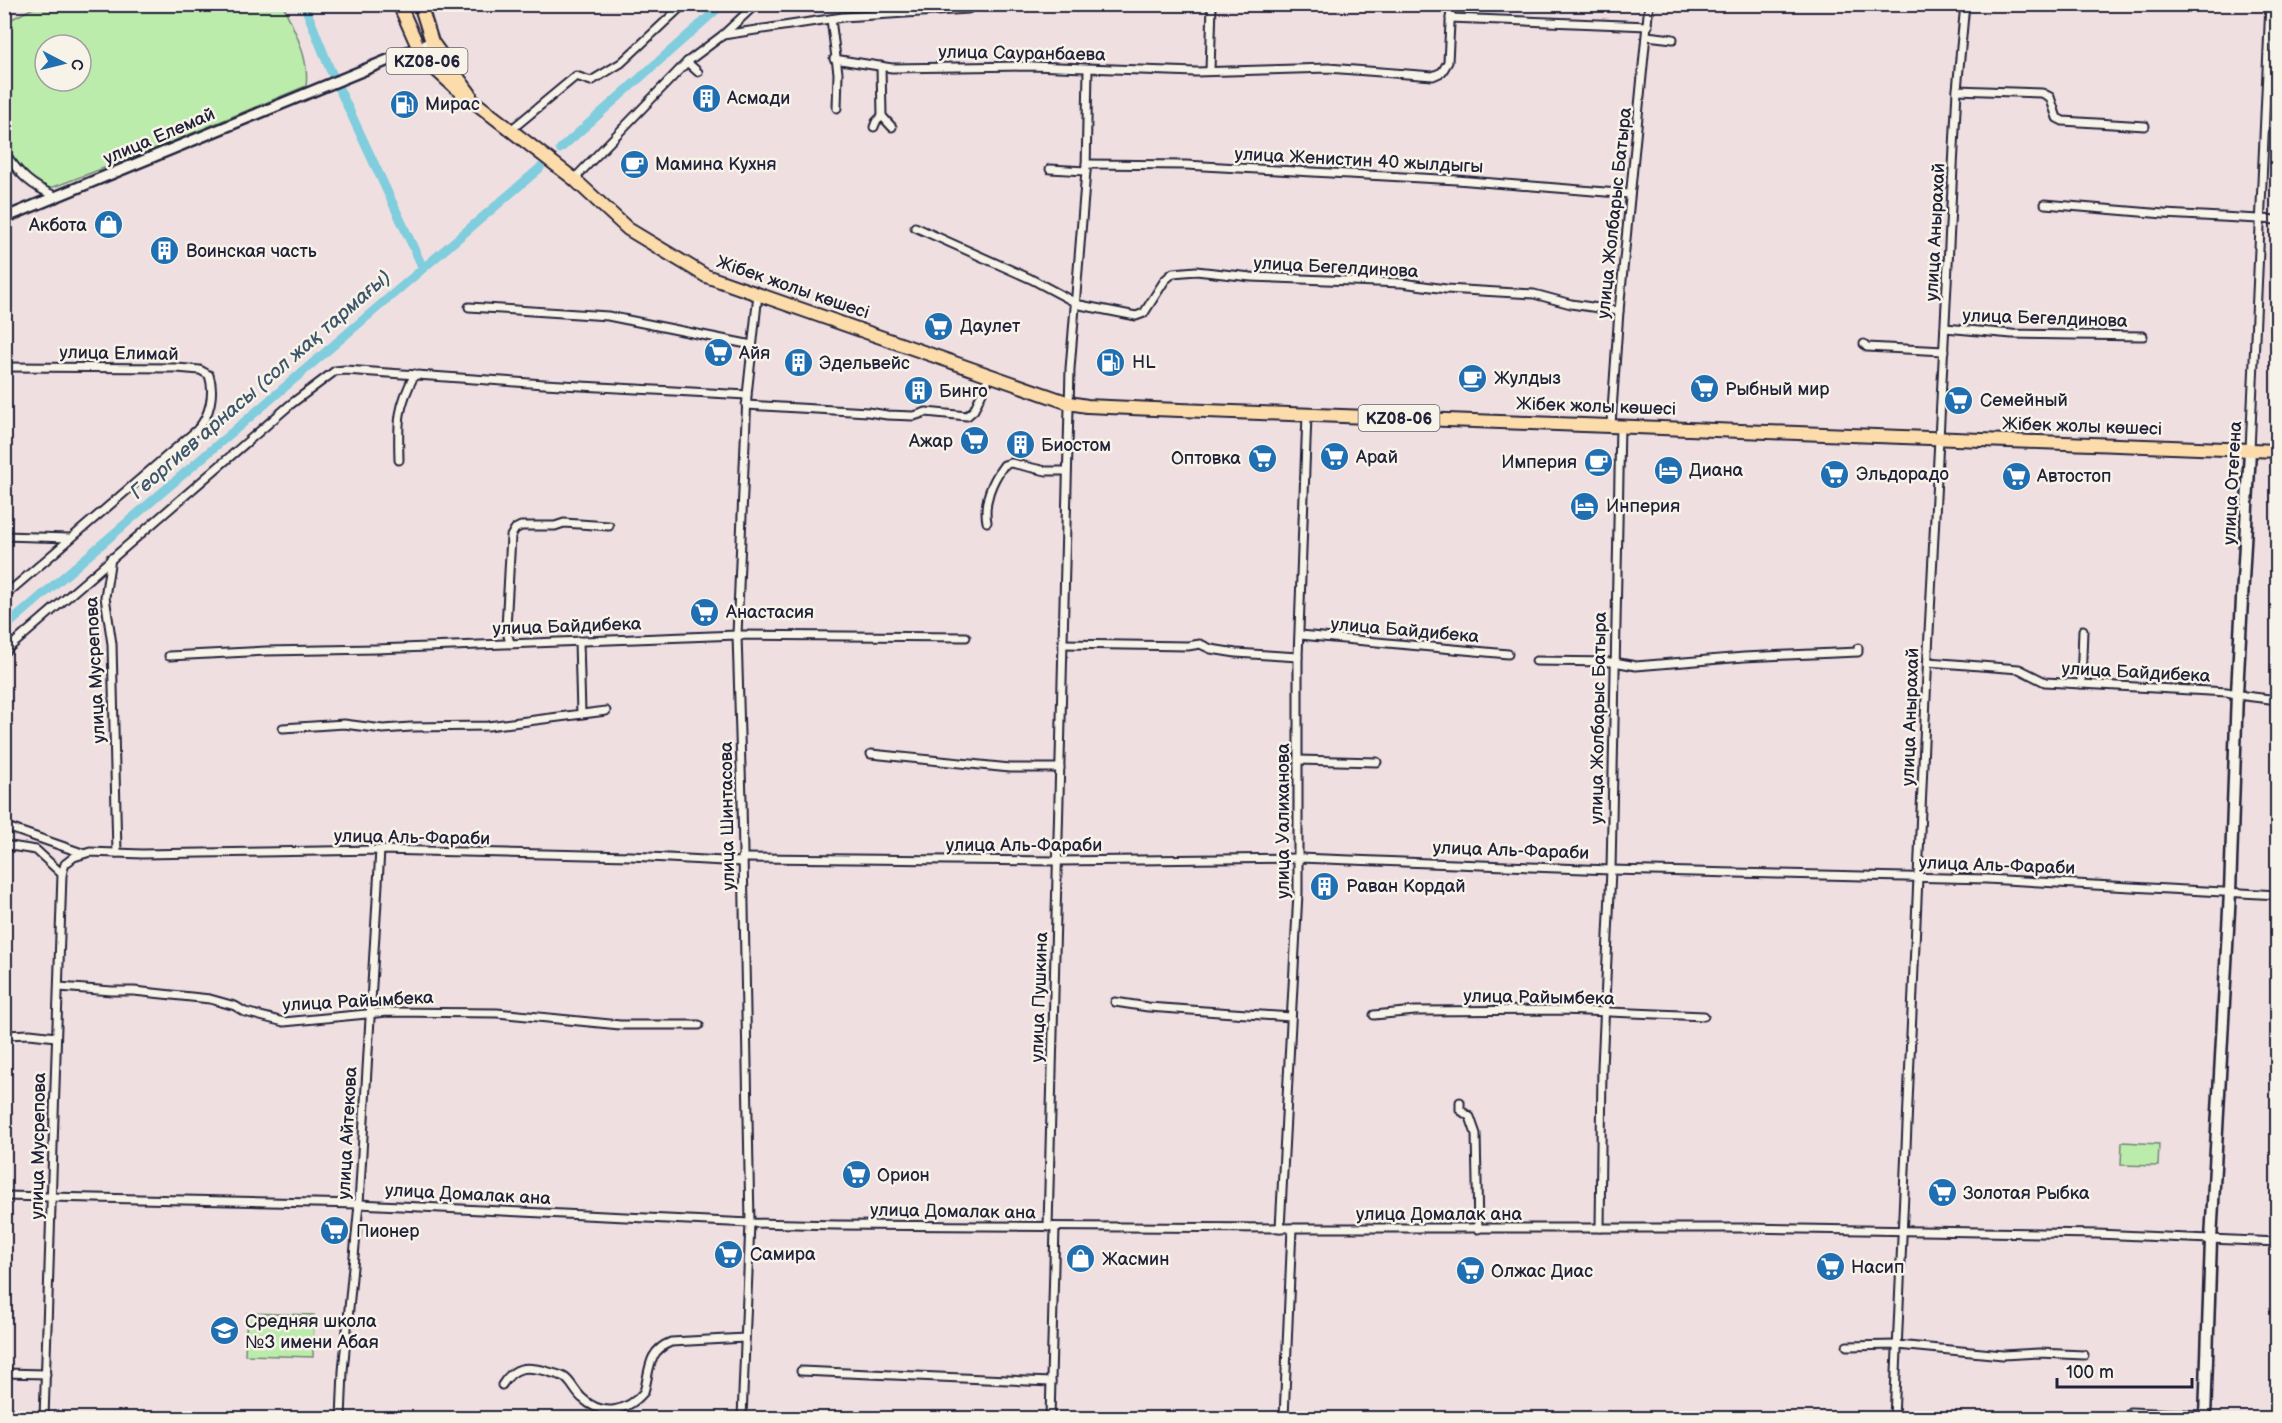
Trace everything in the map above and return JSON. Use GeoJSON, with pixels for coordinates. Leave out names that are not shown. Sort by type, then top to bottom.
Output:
{"type":"FeatureCollection","features":[{"type":"Feature","properties":{"kind":"highway","name":"KZ08-06"},"geometry":{"type":"LineString","coordinates":[[399,4],[423,58],[455,87],[574,178]]}},
{"type":"Feature","properties":{"kind":"highway","name":"KZ08-06"},"geometry":{"type":"LineString","coordinates":[[420,4],[432,42],[475,101]]}},
{"type":"Feature","properties":{"kind":"highway","name":"Жібек жолы көшесі"},"geometry":{"type":"LineString","coordinates":[[574,178],[628,228],[706,276],[1069,403],[1087,406],[2277,451]]}},
{"type":"Feature","properties":{"kind":"main road","name":"улица Отегена"},"geometry":{"type":"LineString","coordinates":[[2205,1417],[2211,1240],[2230,892],[2237,693],[2250,450]]}},
{"type":"Feature","properties":{"kind":"street"},"geometry":{"type":"LineString","coordinates":[[512,129],[576,76],[591,81],[621,63],[684,4]]}},
{"type":"Feature","properties":{"kind":"street"},"geometry":{"type":"LineString","coordinates":[[574,178],[687,62],[723,35],[756,4]]}},
{"type":"Feature","properties":{"kind":"street"},"geometry":{"type":"LineString","coordinates":[[1210,71],[1212,4]]}},
{"type":"Feature","properties":{"kind":"street","name":"улица Сауранбаева"},"geometry":{"type":"LineString","coordinates":[[834,60],[881,66],[1031,66],[1088,70],[1210,71],[1328,69],[1433,76],[1442,72],[1446,66],[1450,4]]}},
{"type":"Feature","properties":{"kind":"street","name":"улица Жолбарыс Батыра"},"geometry":{"type":"LineString","coordinates":[[1600,1228],[1604,1011],[1611,870],[1619,311],[1649,4]]}},
{"type":"Feature","properties":{"kind":"street","name":"улица Анырахай"},"geometry":{"type":"LineString","coordinates":[[1894,1419],[1928,662],[1957,90],[1965,4]]}},
{"type":"Feature","properties":{"kind":"street","name":"улица Отегена"},"geometry":{"type":"LineString","coordinates":[[2250,450],[2270,4]]}},
{"type":"Feature","properties":{"kind":"street"},"geometry":{"type":"LineString","coordinates":[[723,35],[831,19],[968,9]]}},
{"type":"Feature","properties":{"kind":"street"},"geometry":{"type":"LineString","coordinates":[[1450,18],[1648,26]]}},
{"type":"Feature","properties":{"kind":"street"},"geometry":{"type":"LineString","coordinates":[[831,19],[834,60],[838,73],[837,108]]}},
{"type":"Feature","properties":{"kind":"street"},"geometry":{"type":"LineString","coordinates":[[1647,36],[1673,39]]}},
{"type":"Feature","properties":{"kind":"street","name":"улица Елемай"},"geometry":{"type":"LineString","coordinates":[[4,218],[432,42]]}},
{"type":"Feature","properties":{"kind":"street"},"geometry":{"type":"LineString","coordinates":[[687,62],[698,72]]}},
{"type":"Feature","properties":{"kind":"street"},"geometry":{"type":"LineString","coordinates":[[881,66],[882,116],[892,127]]}},
{"type":"Feature","properties":{"kind":"street","name":"улица Пушкина"},"geometry":{"type":"LineString","coordinates":[[1050,1419],[1058,861],[1067,471],[1074,302],[1086,167],[1088,70]]}},
{"type":"Feature","properties":{"kind":"street"},"geometry":{"type":"LineString","coordinates":[[2268,75],[2277,75]]}},
{"type":"Feature","properties":{"kind":"street"},"geometry":{"type":"LineString","coordinates":[[1957,90],[2042,93],[2050,98],[2057,118],[2064,121],[2145,126]]}},
{"type":"Feature","properties":{"kind":"street"},"geometry":{"type":"LineString","coordinates":[[874,127],[882,116]]}},
{"type":"Feature","properties":{"kind":"street"},"geometry":{"type":"LineString","coordinates":[[4,153],[25,179],[36,188],[57,197]]}},
{"type":"Feature","properties":{"kind":"street","name":"улица Женистин 40 жылдыгы"},"geometry":{"type":"LineString","coordinates":[[1050,169],[1186,165],[1457,180],[1630,194]]}},
{"type":"Feature","properties":{"kind":"street"},"geometry":{"type":"LineString","coordinates":[[2045,204],[2277,220]]}},
{"type":"Feature","properties":{"kind":"street"},"geometry":{"type":"LineString","coordinates":[[915,227],[1031,279],[1074,302]]}},
{"type":"Feature","properties":{"kind":"street","name":"улица Бегелдинова"},"geometry":{"type":"LineString","coordinates":[[1074,302],[1136,316],[1141,315],[1150,306],[1165,280],[1173,273],[1196,271],[1251,278],[1402,283],[1446,289],[1534,294],[1571,304],[1619,311]]}},
{"type":"Feature","properties":{"kind":"street","name":"улица Шинтасова"},"geometry":{"type":"LineString","coordinates":[[742,1419],[750,1223],[736,635],[746,405],[758,294]]}},
{"type":"Feature","properties":{"kind":"street"},"geometry":{"type":"LineString","coordinates":[[469,307],[608,316],[752,345]]}},
{"type":"Feature","properties":{"kind":"street","name":"улица Бегелдинова"},"geometry":{"type":"LineString","coordinates":[[1946,328],[2012,334],[2143,336]]}},
{"type":"Feature","properties":{"kind":"street"},"geometry":{"type":"LineString","coordinates":[[1864,344],[1944,351]]}},
{"type":"Feature","properties":{"kind":"street","name":"улица Елимай"},"geometry":{"type":"LineString","coordinates":[[4,368],[165,367],[200,370],[209,375],[212,385],[208,411],[197,430],[69,538]]}},
{"type":"Feature","properties":{"kind":"street"},"geometry":{"type":"LineString","coordinates":[[4,652],[291,404],[335,371],[747,394]]}},
{"type":"Feature","properties":{"kind":"street"},"geometry":{"type":"LineString","coordinates":[[399,460],[400,406],[415,374]]}},
{"type":"Feature","properties":{"kind":"street"},"geometry":{"type":"LineString","coordinates":[[746,405],[887,415],[914,416],[926,412],[967,416],[974,410],[990,375]]}},
{"type":"Feature","properties":{"kind":"street","name":"улица Уалиханова"},"geometry":{"type":"LineString","coordinates":[[1280,1228],[1299,858],[1298,657],[1307,415]]}},
{"type":"Feature","properties":{"kind":"street"},"geometry":{"type":"LineString","coordinates":[[987,522],[989,493],[995,477],[1004,465],[1011,464],[1057,472],[1067,471]]}},
{"type":"Feature","properties":{"kind":"street"},"geometry":{"type":"LineString","coordinates":[[510,643],[506,628],[512,536],[515,529],[521,526],[555,526],[564,523],[609,526]]}},
{"type":"Feature","properties":{"kind":"street"},"geometry":{"type":"LineString","coordinates":[[4,536],[69,538]]}},
{"type":"Feature","properties":{"kind":"street"},"geometry":{"type":"LineString","coordinates":[[4,596],[69,538]]}},
{"type":"Feature","properties":{"kind":"street","name":"улица Мусрепова"},"geometry":{"type":"LineString","coordinates":[[111,558],[105,597],[112,653],[117,854]]}},
{"type":"Feature","properties":{"kind":"street"},"geometry":{"type":"LineString","coordinates":[[2081,684],[2083,630]]}},
{"type":"Feature","properties":{"kind":"street","name":"улица Байдибека"},"geometry":{"type":"LineString","coordinates":[[169,656],[736,635],[966,637]]}},
{"type":"Feature","properties":{"kind":"street","name":"улица Байдибека"},"geometry":{"type":"LineString","coordinates":[[1300,635],[1508,654]]}},
{"type":"Feature","properties":{"kind":"street"},"geometry":{"type":"LineString","coordinates":[[579,641],[581,714]]}},
{"type":"Feature","properties":{"kind":"street"},"geometry":{"type":"LineString","coordinates":[[1063,644],[1188,646],[1200,644],[1228,652],[1298,657]]}},
{"type":"Feature","properties":{"kind":"street"},"geometry":{"type":"LineString","coordinates":[[1536,661],[1614,662],[1636,666],[1744,657],[1858,652],[1858,648]]}},
{"type":"Feature","properties":{"kind":"street","name":"улица Байдибека"},"geometry":{"type":"LineString","coordinates":[[1928,662],[2019,669],[2045,682],[2237,693],[2277,700]]}},
{"type":"Feature","properties":{"kind":"street"},"geometry":{"type":"LineString","coordinates":[[283,728],[344,724],[399,729],[488,726],[606,711]]}},
{"type":"Feature","properties":{"kind":"street"},"geometry":{"type":"LineString","coordinates":[[871,754],[1010,768],[1060,768]]}},
{"type":"Feature","properties":{"kind":"street"},"geometry":{"type":"LineString","coordinates":[[1298,760],[1377,762]]}},
{"type":"Feature","properties":{"kind":"street","name":"улица Аль-Фараби"},"geometry":{"type":"LineString","coordinates":[[4,826],[82,853],[381,850],[742,860],[1058,861],[1299,858],[1611,870],[1919,877],[2277,895]]}},
{"type":"Feature","properties":{"kind":"street"},"geometry":{"type":"LineString","coordinates":[[4,845],[36,850],[62,873],[65,864],[82,853]]}},
{"type":"Feature","properties":{"kind":"street","name":"улица Айтекова"},"geometry":{"type":"LineString","coordinates":[[341,1419],[343,1371],[359,1204],[369,1014],[381,850]]}},
{"type":"Feature","properties":{"kind":"street","name":"улица Мусрепова"},"geometry":{"type":"LineString","coordinates":[[44,1419],[62,873]]}},
{"type":"Feature","properties":{"kind":"street","name":"улица Райымбека"},"geometry":{"type":"LineString","coordinates":[[59,987],[152,992],[210,999],[235,1006],[245,1012],[284,1022],[387,1012],[497,1013],[620,1025],[699,1025]]}},
{"type":"Feature","properties":{"kind":"street"},"geometry":{"type":"LineString","coordinates":[[1114,1002],[1148,1007],[1291,1017]]}},
{"type":"Feature","properties":{"kind":"street","name":"улица Райымбека"},"geometry":{"type":"LineString","coordinates":[[1374,1015],[1415,1011],[1604,1011],[1704,1016]]}},
{"type":"Feature","properties":{"kind":"street"},"geometry":{"type":"LineString","coordinates":[[4,1035],[56,1037]]}},
{"type":"Feature","properties":{"kind":"street"},"geometry":{"type":"LineString","coordinates":[[1460,1102],[1461,1110],[1470,1118],[1476,1134],[1478,1229]]}},
{"type":"Feature","properties":{"kind":"street","name":"улица Домалак ана"},"geometry":{"type":"LineString","coordinates":[[4,1196],[359,1204],[750,1223],[1052,1227],[1902,1231],[2097,1234],[2277,1242]]}},
{"type":"Feature","properties":{"kind":"street"},"geometry":{"type":"LineString","coordinates":[[1284,1419],[1292,1228]]}},
{"type":"Feature","properties":{"kind":"street"},"geometry":{"type":"LineString","coordinates":[[502,1385],[512,1372],[527,1367],[564,1376],[583,1399],[592,1405],[602,1409],[623,1409],[644,1392],[648,1370],[661,1346],[671,1342],[745,1338]]}},
{"type":"Feature","properties":{"kind":"street"},"geometry":{"type":"LineString","coordinates":[[1847,1346],[1897,1345],[2003,1356],[2039,1353],[2084,1355]]}},
{"type":"Feature","properties":{"kind":"street"},"geometry":{"type":"LineString","coordinates":[[801,1371],[1051,1382]]}},
{"type":"Feature","properties":{"kind":"street"},"geometry":{"type":"LineString","coordinates":[[4,1373],[46,1374]]}},
{"type":"Feature","properties":{"kind":"street"},"geometry":{"type":"LineString","coordinates":[[2130,1412],[2205,1417]]}},
{"type":"Feature","properties":{"kind":"green space"},"geometry":{"type":"Polygon","coordinates":[[[39,5],[283,5],[306,65],[306,86],[152,150],[51,188],[37,186],[5,150],[4,23],[39,5]]]}},
{"type":"Feature","properties":{"kind":"green space"},"geometry":{"type":"Polygon","coordinates":[[[2122,1142],[2159,1144],[2158,1166],[2121,1165],[2122,1142]]]}},
{"type":"Feature","properties":{"kind":"green space"},"geometry":{"type":"Polygon","coordinates":[[[247,1313],[314,1315],[313,1357],[245,1355],[247,1313]]]}},
{"type":"Feature","properties":{"kind":"waterway"},"geometry":{"type":"LineString","coordinates":[[304,4],[329,67],[423,268]]}},
{"type":"Feature","properties":{"kind":"waterway"},"geometry":{"type":"LineString","coordinates":[[560,149],[723,4]]}},
{"type":"Feature","properties":{"kind":"waterway","name":"Георгиев арнасы (сол жақ тармағы)"},"geometry":{"type":"LineString","coordinates":[[4,628],[540,168]]}},
{"type":"Feature","properties":{"kind":"place","name":"Асмади"},"geometry":{"type":"Point","coordinates":[706,98]}},
{"type":"Feature","properties":{"kind":"place","name":"Мирас"},"geometry":{"type":"Point","coordinates":[404,104]}},
{"type":"Feature","properties":{"kind":"place","name":"Мамина Кухня"},"geometry":{"type":"Point","coordinates":[634,164]}},
{"type":"Feature","properties":{"kind":"place","name":"Акбота"},"geometry":{"type":"Point","coordinates":[108,225]}},
{"type":"Feature","properties":{"kind":"place","name":"Воинская часть"},"geometry":{"type":"Point","coordinates":[165,251]}},
{"type":"Feature","properties":{"kind":"place","name":"Даулет"},"geometry":{"type":"Point","coordinates":[939,326]}},
{"type":"Feature","properties":{"kind":"place","name":"Айя"},"geometry":{"type":"Point","coordinates":[718,353]}},
{"type":"Feature","properties":{"kind":"place","name":"HL"},"geometry":{"type":"Point","coordinates":[1111,362]}},
{"type":"Feature","properties":{"kind":"place","name":"Эдельвейс"},"geometry":{"type":"Point","coordinates":[798,363]}},
{"type":"Feature","properties":{"kind":"place","name":"Жулдыз"},"geometry":{"type":"Point","coordinates":[1473,378]}},
{"type":"Feature","properties":{"kind":"place","name":"Рыбный мир"},"geometry":{"type":"Point","coordinates":[1704,389]}},
{"type":"Feature","properties":{"kind":"place","name":"Бинго"},"geometry":{"type":"Point","coordinates":[918,391]}},
{"type":"Feature","properties":{"kind":"place","name":"Семейный"},"geometry":{"type":"Point","coordinates":[1959,400]}},
{"type":"Feature","properties":{"kind":"place","name":"Ажар"},"geometry":{"type":"Point","coordinates":[974,441]}},
{"type":"Feature","properties":{"kind":"place","name":"Биостом"},"geometry":{"type":"Point","coordinates":[1020,445]}},
{"type":"Feature","properties":{"kind":"place","name":"Арай"},"geometry":{"type":"Point","coordinates":[1335,457]}},
{"type":"Feature","properties":{"kind":"place","name":"Оптовка"},"geometry":{"type":"Point","coordinates":[1262,458]}},
{"type":"Feature","properties":{"kind":"place","name":"Империя"},"geometry":{"type":"Point","coordinates":[1598,462]}},
{"type":"Feature","properties":{"kind":"place","name":"Диана"},"geometry":{"type":"Point","coordinates":[1668,470]}},
{"type":"Feature","properties":{"kind":"place","name":"Эльдорадо"},"geometry":{"type":"Point","coordinates":[1835,474]}},
{"type":"Feature","properties":{"kind":"place","name":"Автостоп"},"geometry":{"type":"Point","coordinates":[2016,476]}},
{"type":"Feature","properties":{"kind":"place","name":"Инперия"},"geometry":{"type":"Point","coordinates":[1585,506]}},
{"type":"Feature","properties":{"kind":"place","name":"Анастасия"},"geometry":{"type":"Point","coordinates":[705,612]}},
{"type":"Feature","properties":{"kind":"place","name":"Раван Кордай"},"geometry":{"type":"Point","coordinates":[1325,886]}},
{"type":"Feature","properties":{"kind":"place","name":"Орион"},"geometry":{"type":"Point","coordinates":[856,1175]}},
{"type":"Feature","properties":{"kind":"place","name":"Золотая Рыбка"},"geometry":{"type":"Point","coordinates":[1942,1193]}},
{"type":"Feature","properties":{"kind":"place","name":"Пионер"},"geometry":{"type":"Point","coordinates":[335,1231]}},
{"type":"Feature","properties":{"kind":"place","name":"Самира"},"geometry":{"type":"Point","coordinates":[729,1254]}},
{"type":"Feature","properties":{"kind":"place","name":"Жасмин"},"geometry":{"type":"Point","coordinates":[1081,1259]}},
{"type":"Feature","properties":{"kind":"place","name":"Насип"},"geometry":{"type":"Point","coordinates":[1830,1267]}},
{"type":"Feature","properties":{"kind":"place","name":"Олжас Диас"},"geometry":{"type":"Point","coordinates":[1470,1271]}},
{"type":"Feature","properties":{"kind":"place","name":"Средняя школа №3 имени Абая"},"geometry":{"type":"Point","coordinates":[224,1331]}}]}
